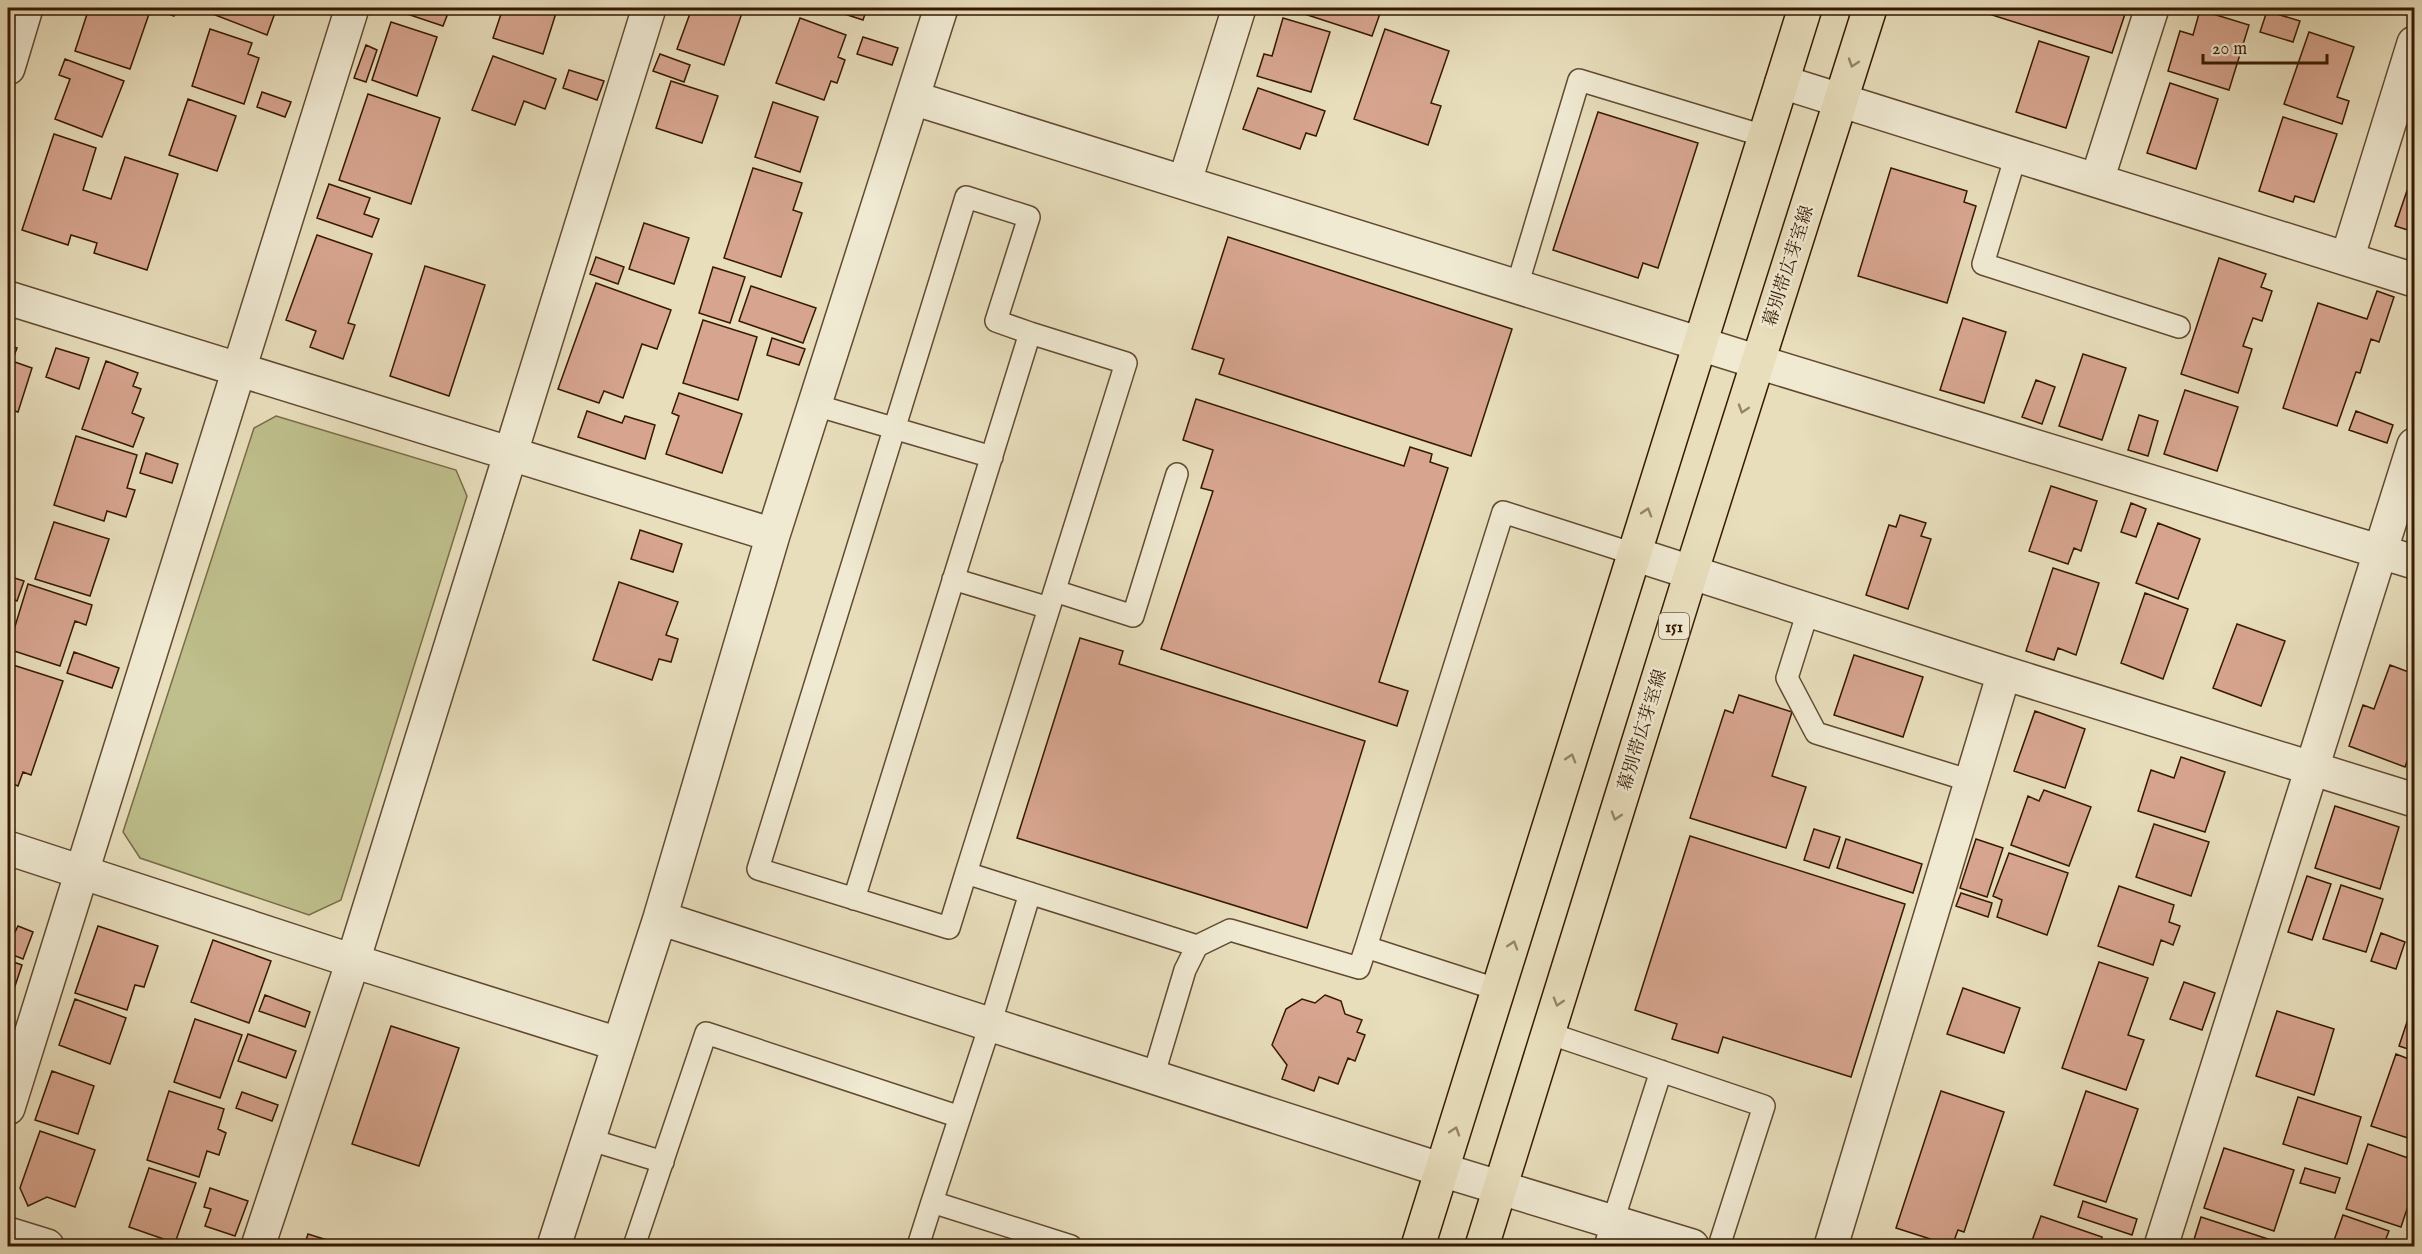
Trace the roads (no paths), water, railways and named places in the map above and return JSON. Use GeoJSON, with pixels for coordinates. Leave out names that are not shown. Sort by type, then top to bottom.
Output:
{"type":"FeatureCollection","features":[{"type":"Feature","properties":{"kind":"main road"},"geometry":{"type":"LineString","coordinates":[[1418,1246],[1805,8]]}},
{"type":"Feature","properties":{"kind":"main road","name":"幕別帯広芽室線"},"geometry":{"type":"LineString","coordinates":[[1482,1246],[1691,573],[1870,8]]}},
{"type":"Feature","properties":{"kind":"street"},"geometry":{"type":"LineString","coordinates":[[8,68],[26,8]]}},
{"type":"Feature","properties":{"kind":"street"},"geometry":{"type":"LineString","coordinates":[[8,1108],[352,8]]}},
{"type":"Feature","properties":{"kind":"street"},"geometry":{"type":"LineString","coordinates":[[258,1246],[353,961],[649,8]]}},
{"type":"Feature","properties":{"kind":"street"},"geometry":{"type":"LineString","coordinates":[[554,1246],[660,918],[773,535],[941,8]]}},
{"type":"Feature","properties":{"kind":"street"},"geometry":{"type":"LineString","coordinates":[[1185,182],[1239,8]]}},
{"type":"Feature","properties":{"kind":"street"},"geometry":{"type":"LineString","coordinates":[[2097,180],[2152,8]]}},
{"type":"Feature","properties":{"kind":"street"},"geometry":{"type":"LineString","coordinates":[[2347,259],[2415,44]]}},
{"type":"Feature","properties":{"kind":"street"},"geometry":{"type":"LineString","coordinates":[[1782,81],[2415,280]]}},
{"type":"Feature","properties":{"kind":"street"},"geometry":{"type":"LineString","coordinates":[[913,98],[1758,362],[2415,562]]}},
{"type":"Feature","properties":{"kind":"street"},"geometry":{"type":"LineString","coordinates":[[8,298],[773,535]]}},
{"type":"Feature","properties":{"kind":"street"},"geometry":{"type":"LineString","coordinates":[[2161,1246],[2415,445]]}},
{"type":"Feature","properties":{"kind":"street"},"geometry":{"type":"LineString","coordinates":[[1634,554],[2004,673],[2313,767],[2415,801]]}},
{"type":"Feature","properties":{"kind":"street"},"geometry":{"type":"LineString","coordinates":[[1831,1246],[2004,673]]}},
{"type":"Feature","properties":{"kind":"street"},"geometry":{"type":"LineString","coordinates":[[8,848],[353,961],[618,1044]]}},
{"type":"Feature","properties":{"kind":"street"},"geometry":{"type":"LineString","coordinates":[[660,918],[1500,1188],[1609,1234],[1692,1246]]}},
{"type":"Feature","properties":{"kind":"street"},"geometry":{"type":"LineString","coordinates":[[8,1234],[47,1246]]}},
{"type":"Feature","properties":{"kind":"lane"},"geometry":{"type":"LineString","coordinates":[[1517,286],[1579,80],[1764,135]]}},
{"type":"Feature","properties":{"kind":"lane"},"geometry":{"type":"LineString","coordinates":[[2016,155],[1983,264],[2179,327]]}},
{"type":"Feature","properties":{"kind":"lane"},"geometry":{"type":"LineString","coordinates":[[966,197],[1029,217],[996,321],[1030,333],[1126,363],[948,928],[758,869],[966,197]]}},
{"type":"Feature","properties":{"kind":"lane"},"geometry":{"type":"LineString","coordinates":[[854,899],[1030,333]]}},
{"type":"Feature","properties":{"kind":"lane"},"geometry":{"type":"LineString","coordinates":[[815,405],[992,457]]}},
{"type":"Feature","properties":{"kind":"lane"},"geometry":{"type":"LineString","coordinates":[[954,579],[1133,616],[1177,474]]}},
{"type":"Feature","properties":{"kind":"lane"},"geometry":{"type":"LineString","coordinates":[[1153,1077],[1185,970],[1197,945],[1230,930],[1359,968],[1503,512],[1634,554]]}},
{"type":"Feature","properties":{"kind":"lane"},"geometry":{"type":"LineString","coordinates":[[1808,611],[1787,678],[1816,733],[1971,781]]}},
{"type":"Feature","properties":{"kind":"lane"},"geometry":{"type":"LineString","coordinates":[[966,873],[1197,945]]}},
{"type":"Feature","properties":{"kind":"lane"},"geometry":{"type":"LineString","coordinates":[[918,1246],[1030,893]]}},
{"type":"Feature","properties":{"kind":"lane"},"geometry":{"type":"LineString","coordinates":[[1366,947],[1499,990]]}},
{"type":"Feature","properties":{"kind":"lane"},"geometry":{"type":"LineString","coordinates":[[634,1246],[706,1033],[960,1117]]}},
{"type":"Feature","properties":{"kind":"lane"},"geometry":{"type":"LineString","coordinates":[[1548,1033],[1764,1106],[1719,1246]]}},
{"type":"Feature","properties":{"kind":"lane"},"geometry":{"type":"LineString","coordinates":[[1609,1234],[1661,1071]]}},
{"type":"Feature","properties":{"kind":"lane"},"geometry":{"type":"LineString","coordinates":[[588,1139],[663,1162]]}},
{"type":"Feature","properties":{"kind":"lane"},"geometry":{"type":"LineString","coordinates":[[932,1202],[1071,1246]]}}]}
